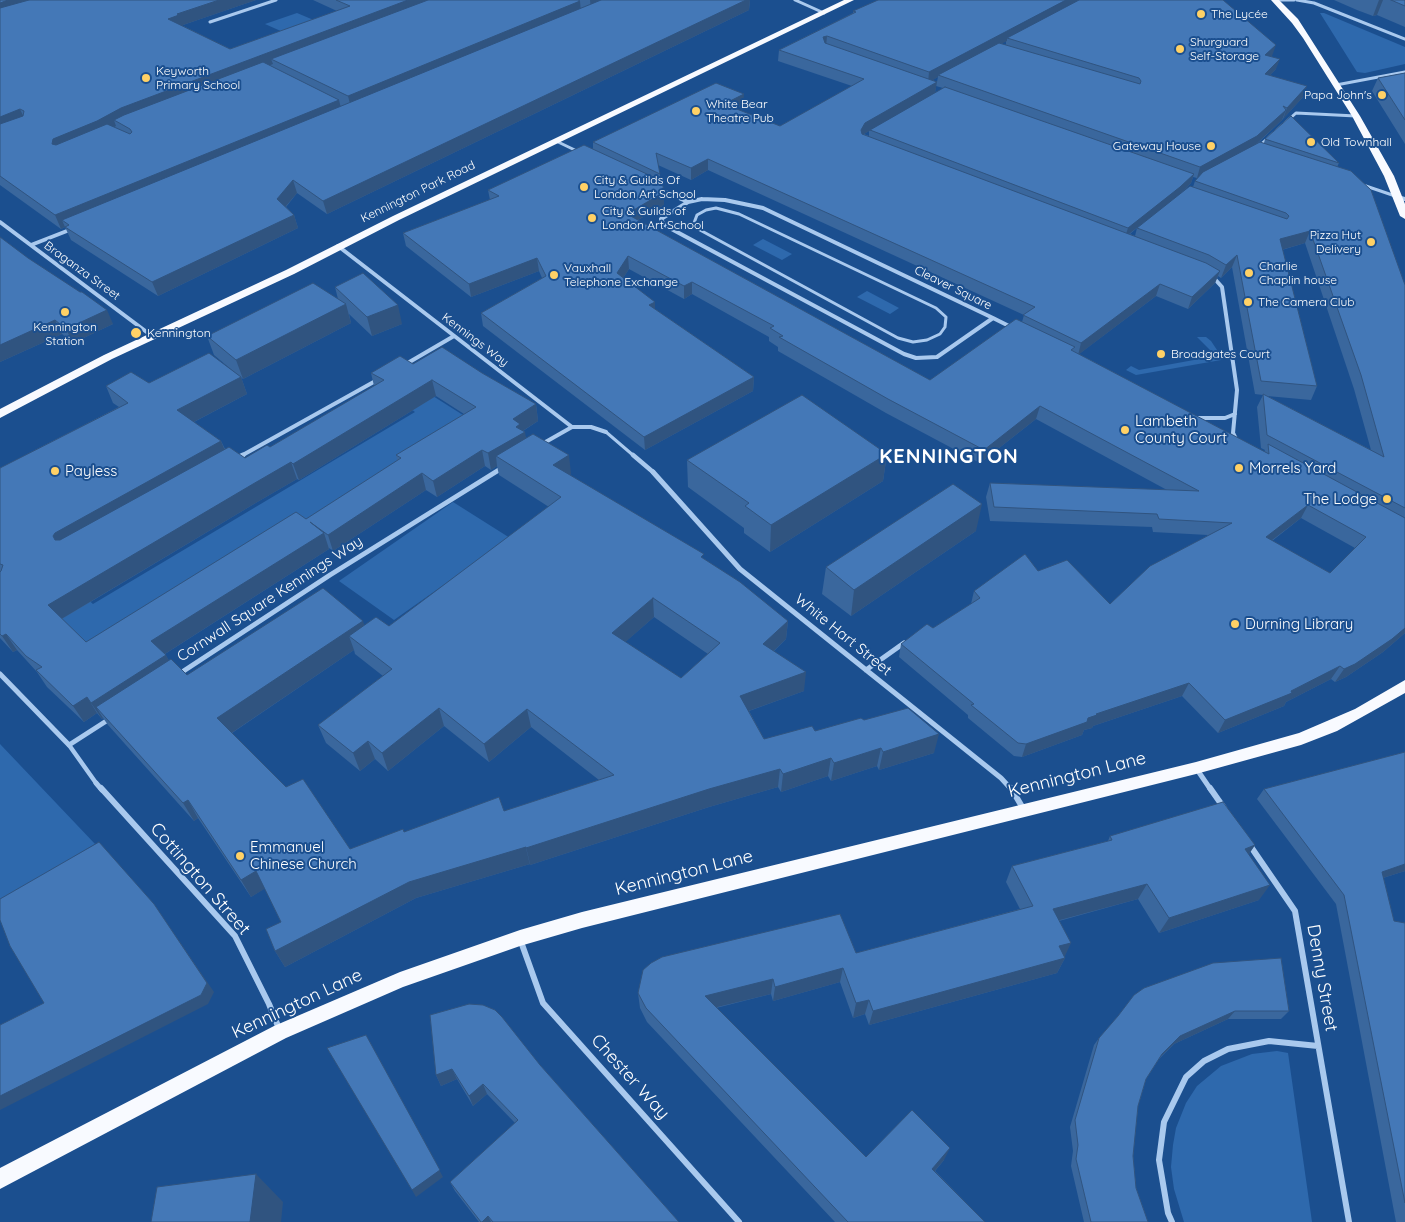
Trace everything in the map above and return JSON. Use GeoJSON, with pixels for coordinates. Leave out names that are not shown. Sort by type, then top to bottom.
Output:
{"type":"FeatureCollection","features":[{"type":"Feature","properties":{"kind":"highway","name":"Kennington Park Road"},"geometry":{"type":"LineString","coordinates":[[0,414],[108,357],[290,272],[338,246],[850,0]]}},
{"type":"Feature","properties":{"kind":"highway"},"geometry":{"type":"LineString","coordinates":[[1275,0],[1295,21],[1356,116],[1401,197],[1405,216]]}},
{"type":"Feature","properties":{"kind":"highway","name":"Kennington Lane"},"geometry":{"type":"LineString","coordinates":[[0,1179],[280,1032],[400,980],[520,938],[582,920],[1196,768],[1317,734],[1360,713],[1405,686]]}},
{"type":"Feature","properties":{"kind":"street"},"geometry":{"type":"LineString","coordinates":[[210,22],[276,0]]}},
{"type":"Feature","properties":{"kind":"street"},"geometry":{"type":"LineString","coordinates":[[795,0],[824,13]]}},
{"type":"Feature","properties":{"kind":"street"},"geometry":{"type":"LineString","coordinates":[[1275,0],[1295,0],[1314,3],[1405,39]]}},
{"type":"Feature","properties":{"kind":"street"},"geometry":{"type":"LineString","coordinates":[[1336,85],[1405,72]]}},
{"type":"Feature","properties":{"kind":"street"},"geometry":{"type":"LineString","coordinates":[[1262,153],[1255,150],[1296,112],[1356,116]]}},
{"type":"Feature","properties":{"kind":"street"},"geometry":{"type":"LineString","coordinates":[[556,141],[587,155]]}},
{"type":"Feature","properties":{"kind":"street"},"geometry":{"type":"LineString","coordinates":[[1355,182],[1401,197]]}},
{"type":"Feature","properties":{"kind":"street","name":"Cleaver Square"},"geometry":{"type":"LineString","coordinates":[[653,186],[688,202]]}},
{"type":"Feature","properties":{"kind":"street","name":"Cleaver Square"},"geometry":{"type":"LineString","coordinates":[[702,199],[763,208],[993,318],[937,357],[916,358],[904,354],[664,225],[661,221],[663,217],[688,202],[702,199]]}},
{"type":"Feature","properties":{"kind":"street","name":"Cleaver Square"},"geometry":{"type":"LineString","coordinates":[[716,208],[734,211],[939,310],[946,317],[945,327],[940,334],[927,340],[913,342],[901,339],[700,230],[694,221],[697,215],[703,211],[716,208]]}},
{"type":"Feature","properties":{"kind":"street","name":"Braganza Street"},"geometry":{"type":"LineString","coordinates":[[0,222],[152,336]]}},
{"type":"Feature","properties":{"kind":"street"},"geometry":{"type":"LineString","coordinates":[[31,245],[77,226]]}},
{"type":"Feature","properties":{"kind":"street","name":"Kennings Way"},"geometry":{"type":"LineString","coordinates":[[338,246],[572,427]]}},
{"type":"Feature","properties":{"kind":"street"},"geometry":{"type":"LineString","coordinates":[[1210,275],[1217,279],[1222,287],[1237,390],[1233,433],[1236,439]]}},
{"type":"Feature","properties":{"kind":"street"},"geometry":{"type":"LineString","coordinates":[[993,318],[1019,331]]}},
{"type":"Feature","properties":{"kind":"street"},"geometry":{"type":"LineString","coordinates":[[404,365],[454,336]]}},
{"type":"Feature","properties":{"kind":"street"},"geometry":{"type":"LineString","coordinates":[[234,459],[381,378]]}},
{"type":"Feature","properties":{"kind":"street"},"geometry":{"type":"LineString","coordinates":[[1198,418],[1225,418],[1235,414]]}},
{"type":"Feature","properties":{"kind":"street"},"geometry":{"type":"LineString","coordinates":[[1191,415],[1206,422]]}},
{"type":"Feature","properties":{"kind":"street"},"geometry":{"type":"LineString","coordinates":[[538,446],[572,427],[591,427],[606,432],[653,472]]}},
{"type":"Feature","properties":{"kind":"street"},"geometry":{"type":"LineString","coordinates":[[1228,435],[1241,442]]}},
{"type":"Feature","properties":{"kind":"street","name":"Cornwall Square Kennings Way"},"geometry":{"type":"LineString","coordinates":[[169,680],[364,554],[505,466]]}},
{"type":"Feature","properties":{"kind":"street","name":"White Hart Street"},"geometry":{"type":"LineString","coordinates":[[653,472],[740,569],[1001,778],[1010,786],[1024,810]]}},
{"type":"Feature","properties":{"kind":"street"},"geometry":{"type":"LineString","coordinates":[[866,670],[904,643]]}},
{"type":"Feature","properties":{"kind":"street"},"geometry":{"type":"LineString","coordinates":[[0,674],[69,745],[96,783]]}},
{"type":"Feature","properties":{"kind":"street"},"geometry":{"type":"LineString","coordinates":[[69,745],[119,712]]}},
{"type":"Feature","properties":{"kind":"street"},"geometry":{"type":"LineString","coordinates":[[1196,768],[1229,815]]}},
{"type":"Feature","properties":{"kind":"street","name":"Cottington Street"},"geometry":{"type":"LineString","coordinates":[[96,783],[235,936],[269,1004],[280,1032]]}},
{"type":"Feature","properties":{"kind":"street","name":"Denny Street"},"geometry":{"type":"LineString","coordinates":[[1245,839],[1295,911],[1349,1222]]}},
{"type":"Feature","properties":{"kind":"street","name":"Chester Way"},"geometry":{"type":"LineString","coordinates":[[520,938],[543,1003],[739,1222]]}},
{"type":"Feature","properties":{"kind":"street"},"geometry":{"type":"LineString","coordinates":[[1172,1222],[1168,1213],[1159,1160],[1164,1122],[1186,1077],[1204,1061],[1228,1049],[1269,1041],[1318,1046]]}},
{"type":"Feature","properties":{"kind":"shaded area"},"geometry":{"type":"Polygon","coordinates":[[[297,13],[342,32],[310,44],[265,24],[297,13]]]}},
{"type":"Feature","properties":{"kind":"shaded area"},"geometry":{"type":"Polygon","coordinates":[[[1320,13],[1405,47],[1405,64],[1365,73],[1357,72],[1320,13]]]}},
{"type":"Feature","properties":{"kind":"shaded area"},"geometry":{"type":"Polygon","coordinates":[[[763,239],[792,254],[782,260],[753,245],[763,239]]]}},
{"type":"Feature","properties":{"kind":"shaded area"},"geometry":{"type":"Polygon","coordinates":[[[867,291],[899,308],[890,314],[857,297],[867,291]]]}},
{"type":"Feature","properties":{"kind":"shaded area"},"geometry":{"type":"Polygon","coordinates":[[[1197,337],[1206,337],[1211,341],[1221,360],[1136,375],[1126,370],[1131,366],[1139,370],[1216,356],[1197,337]]]}},
{"type":"Feature","properties":{"kind":"shaded area"},"geometry":{"type":"Polygon","coordinates":[[[425,391],[485,429],[107,666],[49,612],[80,593],[93,604],[415,412],[404,404],[425,391]]]}},
{"type":"Feature","properties":{"kind":"shaded area"},"geometry":{"type":"Polygon","coordinates":[[[453,502],[510,538],[394,620],[339,581],[453,502]]]}},
{"type":"Feature","properties":{"kind":"shaded area"},"geometry":{"type":"Polygon","coordinates":[[[0,744],[95,844],[75,856],[69,866],[0,911],[0,744]]]}},
{"type":"Feature","properties":{"kind":"shaded area"},"geometry":{"type":"Polygon","coordinates":[[[1277,1051],[1288,1053],[1312,1222],[1184,1222],[1174,1189],[1171,1167],[1176,1128],[1186,1103],[1197,1086],[1221,1066],[1252,1054],[1277,1051]]]}},
{"type":"Feature","properties":{"kind":"building"},"geometry":{"type":"Polygon","coordinates":[[[29,0],[219,0],[177,14],[179,15],[168,19],[230,49],[350,6],[336,0],[408,0],[121,108],[97,121],[53,139],[52,144],[56,145],[107,124],[130,134],[132,132],[130,129],[114,120],[263,62],[339,100],[55,215],[0,176],[0,124],[23,116],[24,111],[20,109],[0,117],[0,8],[29,0]]]}},
{"type":"Feature","properties":{"kind":"building"},"geometry":{"type":"Polygon","coordinates":[[[428,0],[580,1],[348,96],[271,59],[428,0]]]}},
{"type":"Feature","properties":{"kind":"building"},"geometry":{"type":"Polygon","coordinates":[[[601,0],[746,0],[323,201],[293,180],[277,199],[294,215],[152,282],[65,227],[69,225],[62,220],[601,0]]]}},
{"type":"Feature","properties":{"kind":"building"},"geometry":{"type":"Polygon","coordinates":[[[878,0],[1066,0],[929,72],[827,36],[823,37],[825,43],[937,82],[865,123],[861,130],[862,134],[1206,263],[1220,271],[1192,297],[1160,284],[1081,343],[1023,315],[1035,307],[708,159],[691,168],[656,153],[660,174],[593,142],[716,83],[744,94],[724,104],[780,126],[864,79],[779,50],[878,0]]]}},
{"type":"Feature","properties":{"kind":"building"},"geometry":{"type":"Polygon","coordinates":[[[1079,0],[1223,0],[1276,45],[1265,55],[1280,59],[1265,74],[1307,86],[1287,108],[1283,106],[1286,110],[1257,136],[1200,167],[938,75],[999,43],[1140,84],[1139,78],[1007,38],[1079,0]]]}},
{"type":"Feature","properties":{"kind":"building"},"geometry":{"type":"Polygon","coordinates":[[[1391,0],[1405,0],[1405,6],[1391,0]]]}},
{"type":"Feature","properties":{"kind":"building"},"geometry":{"type":"Polygon","coordinates":[[[1405,73],[1405,120],[1378,78],[1405,73]]]}},
{"type":"Feature","properties":{"kind":"building"},"geometry":{"type":"Polygon","coordinates":[[[945,87],[1194,174],[1128,228],[870,130],[945,87]]]}},
{"type":"Feature","properties":{"kind":"building"},"geometry":{"type":"Polygon","coordinates":[[[1291,116],[1339,163],[1265,139],[1291,116]]]}},
{"type":"Feature","properties":{"kind":"building"},"geometry":{"type":"Polygon","coordinates":[[[1260,142],[1351,171],[1371,190],[1405,285],[1405,508],[1267,435],[1263,394],[1384,457],[1361,375],[1310,231],[1280,239],[1317,386],[1261,381],[1237,255],[1226,265],[1209,255],[1137,228],[1190,186],[1287,219],[1289,216],[1286,213],[1195,181],[1203,172],[1260,142]]]}},
{"type":"Feature","properties":{"kind":"building"},"geometry":{"type":"Polygon","coordinates":[[[584,145],[662,181],[664,192],[627,214],[930,380],[1016,319],[1075,347],[1071,350],[1269,454],[1268,444],[1405,518],[1405,628],[1355,664],[1344,669],[1340,666],[1291,691],[1292,693],[1225,720],[1189,683],[1096,714],[1088,718],[1087,722],[1026,744],[1018,743],[901,644],[927,624],[933,628],[980,598],[974,591],[1025,554],[1038,571],[1067,560],[1110,604],[1150,566],[1232,523],[1159,519],[1157,514],[994,507],[990,483],[1199,491],[1040,406],[984,450],[888,399],[779,337],[783,336],[770,328],[774,326],[692,282],[684,286],[628,256],[617,273],[655,302],[649,305],[754,377],[644,437],[481,313],[546,276],[537,258],[469,284],[403,233],[499,196],[488,190],[584,145]],[[1308,505],[1266,537],[1330,573],[1366,537],[1308,505]]]}},
{"type":"Feature","properties":{"kind":"building"},"geometry":{"type":"Polygon","coordinates":[[[0,237],[28,258],[107,310],[66,329],[55,320],[0,345],[0,237]]]}},
{"type":"Feature","properties":{"kind":"building"},"geometry":{"type":"Polygon","coordinates":[[[363,273],[398,305],[367,317],[335,287],[363,273]]]}},
{"type":"Feature","properties":{"kind":"building"},"geometry":{"type":"Polygon","coordinates":[[[313,283],[346,304],[236,360],[207,336],[313,283]]]}},
{"type":"Feature","properties":{"kind":"building"},"geometry":{"type":"Polygon","coordinates":[[[442,347],[536,404],[513,419],[520,424],[516,427],[525,432],[488,453],[482,450],[433,481],[422,473],[328,535],[310,522],[324,533],[151,641],[166,655],[91,703],[87,697],[73,706],[36,670],[42,667],[26,656],[6,634],[2,636],[0,634],[0,572],[3,565],[0,564],[0,468],[128,403],[106,386],[131,372],[149,383],[209,353],[241,377],[177,410],[221,441],[55,533],[53,536],[55,540],[60,540],[229,447],[245,458],[267,445],[270,447],[384,380],[371,373],[400,356],[413,364],[442,347]],[[432,380],[293,464],[291,462],[48,605],[86,642],[296,512],[306,519],[401,458],[396,455],[476,407],[432,380]]]}},
{"type":"Feature","properties":{"kind":"building"},"geometry":{"type":"Polygon","coordinates":[[[802,395],[887,454],[771,525],[745,506],[749,503],[687,460],[802,395]]]}},
{"type":"Feature","properties":{"kind":"building"},"geometry":{"type":"Polygon","coordinates":[[[533,434],[569,455],[553,465],[704,554],[701,557],[740,582],[788,621],[763,644],[806,672],[740,696],[764,739],[812,726],[815,731],[861,718],[864,720],[908,708],[939,734],[883,752],[881,748],[834,763],[831,758],[783,774],[780,769],[709,789],[526,848],[409,882],[275,951],[266,929],[281,922],[256,871],[241,880],[188,800],[183,803],[96,707],[171,659],[187,675],[323,588],[363,621],[217,718],[286,787],[303,779],[350,849],[403,829],[404,832],[499,797],[504,811],[614,775],[527,709],[484,744],[439,708],[382,753],[368,741],[353,753],[318,725],[392,669],[349,636],[376,617],[389,626],[561,497],[496,456],[533,434]],[[653,598],[612,633],[681,678],[720,643],[653,598]]]}},
{"type":"Feature","properties":{"kind":"building"},"geometry":{"type":"Polygon","coordinates":[[[953,484],[982,504],[854,590],[826,567],[953,484]]]}},
{"type":"Feature","properties":{"kind":"building"},"geometry":{"type":"Polygon","coordinates":[[[1405,752],[1405,864],[1382,872],[1394,921],[1405,923],[1405,1203],[1344,895],[1264,789],[1405,752]]]}},
{"type":"Feature","properties":{"kind":"building"},"geometry":{"type":"Polygon","coordinates":[[[1223,802],[1255,845],[1245,849],[1270,885],[1169,918],[1147,884],[1053,909],[1071,943],[1059,946],[1065,958],[873,1011],[869,1000],[856,1003],[843,968],[775,987],[773,979],[705,996],[866,1157],[912,1110],[950,1148],[932,1169],[985,1222],[848,1222],[646,1008],[638,993],[643,970],[662,957],[840,914],[856,953],[1033,906],[1012,866],[1112,840],[1110,836],[1223,802]]]}},
{"type":"Feature","properties":{"kind":"building"},"geometry":{"type":"Polygon","coordinates":[[[99,842],[154,904],[207,983],[201,995],[0,1096],[0,1025],[44,1003],[10,946],[0,920],[0,899],[99,842]]]}},
{"type":"Feature","properties":{"kind":"building"},"geometry":{"type":"Polygon","coordinates":[[[1281,958],[1289,1011],[1235,1011],[1180,1036],[1162,1054],[1146,1079],[1138,1106],[1133,1156],[1136,1188],[1148,1222],[1091,1222],[1076,1159],[1078,1145],[1075,1120],[1099,1038],[1134,995],[1144,988],[1213,963],[1281,958]]]}},
{"type":"Feature","properties":{"kind":"building"},"geometry":{"type":"Polygon","coordinates":[[[469,1004],[483,1005],[495,1010],[502,1017],[540,1065],[679,1222],[493,1222],[488,1216],[481,1222],[450,1182],[518,1120],[483,1084],[469,1096],[452,1069],[436,1075],[430,1015],[469,1004]]]}},
{"type":"Feature","properties":{"kind":"building"},"geometry":{"type":"Polygon","coordinates":[[[366,1035],[440,1170],[412,1190],[327,1048],[366,1035]]]}},
{"type":"Feature","properties":{"kind":"building"},"geometry":{"type":"Polygon","coordinates":[[[256,1174],[250,1222],[151,1222],[157,1187],[256,1174]]]}},
{"type":"Feature","properties":{"kind":"place","name":"The Lycée"},"geometry":{"type":"Point","coordinates":[1201,14]}},
{"type":"Feature","properties":{"kind":"place","name":"Shurguard Self-Storage"},"geometry":{"type":"Point","coordinates":[1180,49]}},
{"type":"Feature","properties":{"kind":"place","name":"Keyworth Primary School"},"geometry":{"type":"Point","coordinates":[146,78]}},
{"type":"Feature","properties":{"kind":"place","name":"Papa John's"},"geometry":{"type":"Point","coordinates":[1382,95]}},
{"type":"Feature","properties":{"kind":"place","name":"White Bear Theatre Pub"},"geometry":{"type":"Point","coordinates":[696,111]}},
{"type":"Feature","properties":{"kind":"place","name":"Old Townhall"},"geometry":{"type":"Point","coordinates":[1311,142]}},
{"type":"Feature","properties":{"kind":"place","name":"Gateway House"},"geometry":{"type":"Point","coordinates":[1211,146]}},
{"type":"Feature","properties":{"kind":"place","name":"City & Guilds Of London Art School"},"geometry":{"type":"Point","coordinates":[584,187]}},
{"type":"Feature","properties":{"kind":"place","name":"City & Guilds of London Art School"},"geometry":{"type":"Point","coordinates":[592,218]}},
{"type":"Feature","properties":{"kind":"place","name":"Pizza Hut Delivery"},"geometry":{"type":"Point","coordinates":[1371,242]}},
{"type":"Feature","properties":{"kind":"place","name":"Charlie Chaplin house"},"geometry":{"type":"Point","coordinates":[1249,273]}},
{"type":"Feature","properties":{"kind":"place","name":"Vauxhall Telephone Exchange"},"geometry":{"type":"Point","coordinates":[554,275]}},
{"type":"Feature","properties":{"kind":"place","name":"The Camera Club"},"geometry":{"type":"Point","coordinates":[1248,302]}},
{"type":"Feature","properties":{"kind":"place","name":"Kennington Station"},"geometry":{"type":"Point","coordinates":[65,312]}},
{"type":"Feature","properties":{"kind":"place","name":"Kennington"},"geometry":{"type":"Point","coordinates":[136,333]}},
{"type":"Feature","properties":{"kind":"place","name":"Broadgates Court"},"geometry":{"type":"Point","coordinates":[1161,354]}},
{"type":"Feature","properties":{"kind":"place","name":"Lambeth County Court"},"geometry":{"type":"Point","coordinates":[1125,430]}},
{"type":"Feature","properties":{"kind":"place","name":"Morrels Yard"},"geometry":{"type":"Point","coordinates":[1239,468]}},
{"type":"Feature","properties":{"kind":"place","name":"Payless"},"geometry":{"type":"Point","coordinates":[55,471]}},
{"type":"Feature","properties":{"kind":"place","name":"The Lodge"},"geometry":{"type":"Point","coordinates":[1387,499]}},
{"type":"Feature","properties":{"kind":"place","name":"Durning Library"},"geometry":{"type":"Point","coordinates":[1235,624]}},
{"type":"Feature","properties":{"kind":"place","name":"Emmanuel Chinese Church"},"geometry":{"type":"Point","coordinates":[240,856]}},
{"type":"Feature","properties":{"kind":"district","name":"KENNINGTON"},"geometry":{"type":"Point","coordinates":[949,457]}}]}
